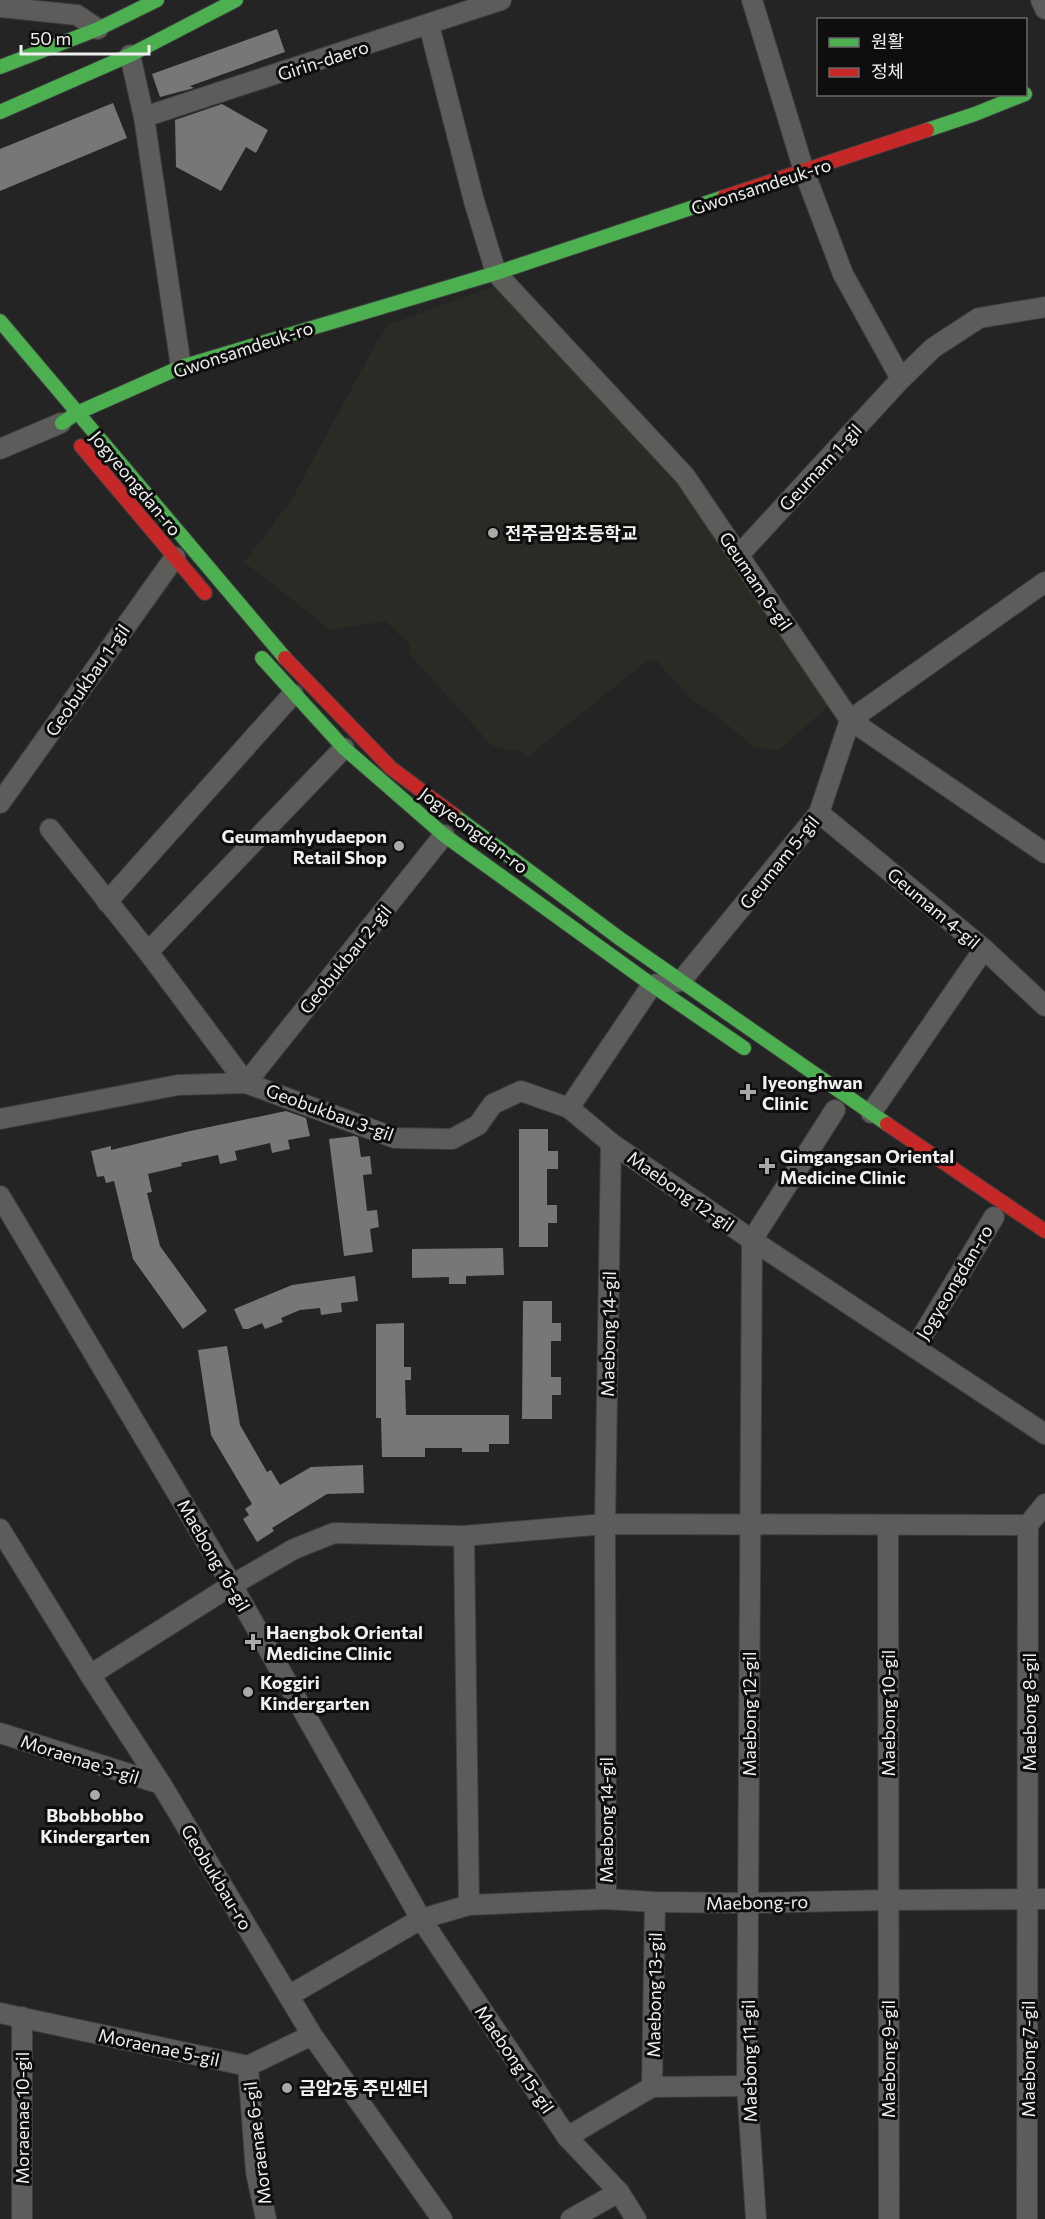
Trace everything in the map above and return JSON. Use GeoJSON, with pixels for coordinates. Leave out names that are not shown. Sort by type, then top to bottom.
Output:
{"type":"FeatureCollection","features":[{"type":"Feature","properties":{"kind":"street"},"geometry":{"type":"LineString","coordinates":[[0,67],[98,29],[157,0]]}},
{"type":"Feature","properties":{"kind":"street"},"geometry":{"type":"LineString","coordinates":[[0,112],[130,55],[236,0]]}},
{"type":"Feature","properties":{"kind":"street","name":"Girin-daero"},"geometry":{"type":"LineString","coordinates":[[144,117],[501,0]]}},
{"type":"Feature","properties":{"kind":"street"},"geometry":{"type":"LineString","coordinates":[[752,0],[804,171],[843,274],[902,379]]}},
{"type":"Feature","properties":{"kind":"street"},"geometry":{"type":"LineString","coordinates":[[1041,0],[1045,9]]}},
{"type":"Feature","properties":{"kind":"street"},"geometry":{"type":"LineString","coordinates":[[0,7],[78,8],[98,29]]}},
{"type":"Feature","properties":{"kind":"street"},"geometry":{"type":"LineString","coordinates":[[429,25],[474,201],[496,273]]}},
{"type":"Feature","properties":{"kind":"street"},"geometry":{"type":"LineString","coordinates":[[130,55],[144,117],[181,367]]}},
{"type":"Feature","properties":{"kind":"street","name":"Gwonsamdeuk-ro"},"geometry":{"type":"LineString","coordinates":[[0,449],[64,417],[181,367],[496,273],[975,114],[1020,96]]}},
{"type":"Feature","properties":{"kind":"street","name":"Geumam 6-gil"},"geometry":{"type":"LineString","coordinates":[[496,273],[685,476],[850,720],[1045,853]]}},
{"type":"Feature","properties":{"kind":"street","name":"Geumam 1-gil"},"geometry":{"type":"LineString","coordinates":[[739,555],[933,348],[979,318],[1045,307]]}},
{"type":"Feature","properties":{"kind":"street","name":"Jogyeongdan-ro"},"geometry":{"type":"LineString","coordinates":[[0,321],[64,417],[212,600]]}},
{"type":"Feature","properties":{"kind":"street","name":"Jogyeongdan-ro"},"geometry":{"type":"LineString","coordinates":[[64,417],[285,658],[391,768],[619,938],[1045,1231]]}},
{"type":"Feature","properties":{"kind":"street","name":"Geobukbau 1-gil"},"geometry":{"type":"LineString","coordinates":[[0,803],[175,557]]}},
{"type":"Feature","properties":{"kind":"street"},"geometry":{"type":"LineString","coordinates":[[850,720],[1045,582]]}},
{"type":"Feature","properties":{"kind":"street","name":"Jogyeongdan-ro"},"geometry":{"type":"LineString","coordinates":[[256,651],[344,748],[444,836],[652,985],[758,1057]]}},
{"type":"Feature","properties":{"kind":"street"},"geometry":{"type":"LineString","coordinates":[[107,902],[293,694]]}},
{"type":"Feature","properties":{"kind":"street","name":"Geumam 5-gil"},"geometry":{"type":"LineString","coordinates":[[681,981],[819,813],[850,720]]}},
{"type":"Feature","properties":{"kind":"street"},"geometry":{"type":"LineString","coordinates":[[148,952],[344,748]]}},
{"type":"Feature","properties":{"kind":"street","name":"Geumam 4-gil"},"geometry":{"type":"LineString","coordinates":[[819,813],[984,949],[1045,1006]]}},
{"type":"Feature","properties":{"kind":"street","name":"Geobukbau 3-gil"},"geometry":{"type":"LineString","coordinates":[[50,829],[148,952],[246,1083]]}},
{"type":"Feature","properties":{"kind":"street","name":"Geobukbau 2-gil"},"geometry":{"type":"LineString","coordinates":[[246,1083],[444,836]]}},
{"type":"Feature","properties":{"kind":"street"},"geometry":{"type":"LineString","coordinates":[[871,1113],[984,949]]}},
{"type":"Feature","properties":{"kind":"street"},"geometry":{"type":"LineString","coordinates":[[569,1108],[652,985],[681,981]]}},
{"type":"Feature","properties":{"kind":"street","name":"Geobukbau 3-gil"},"geometry":{"type":"LineString","coordinates":[[0,1119],[178,1085],[246,1083],[395,1138],[452,1139],[478,1125],[493,1104],[521,1092],[569,1108]]}},
{"type":"Feature","properties":{"kind":"street","name":"Maebong 12-gil"},"geometry":{"type":"LineString","coordinates":[[569,1108],[611,1143],[752,1240]]}},
{"type":"Feature","properties":{"kind":"street","name":"Maebong 12-gil"},"geometry":{"type":"LineString","coordinates":[[747,1903],[752,1240],[835,1110]]}},
{"type":"Feature","properties":{"kind":"street","name":"Maebong 14-gil"},"geometry":{"type":"LineString","coordinates":[[606,1899],[605,1524],[611,1143]]}},
{"type":"Feature","properties":{"kind":"street","name":"Maebong 16-gil"},"geometry":{"type":"LineString","coordinates":[[0,1196],[232,1585],[421,1919]]}},
{"type":"Feature","properties":{"kind":"street","name":"Jogyeongdan-ro"},"geometry":{"type":"LineString","coordinates":[[915,1348],[993,1216]]}},
{"type":"Feature","properties":{"kind":"street"},"geometry":{"type":"LineString","coordinates":[[752,1240],[1045,1434]]}},
{"type":"Feature","properties":{"kind":"street"},"geometry":{"type":"LineString","coordinates":[[90,1675],[232,1585],[294,1549],[334,1533],[464,1536],[605,1524],[1028,1526],[1045,1504]]}},
{"type":"Feature","properties":{"kind":"street","name":"Maebong 10-gil"},"geometry":{"type":"LineString","coordinates":[[888,1526],[888,1900]]}},
{"type":"Feature","properties":{"kind":"street","name":"Maebong 8-gil"},"geometry":{"type":"LineString","coordinates":[[1028,1526],[1037,1899]]}},
{"type":"Feature","properties":{"kind":"street","name":"Geobukbau-ro"},"geometry":{"type":"LineString","coordinates":[[0,1529],[90,1675],[161,1784],[290,1995],[312,2036],[442,2219]]}},
{"type":"Feature","properties":{"kind":"street"},"geometry":{"type":"LineString","coordinates":[[464,1536],[470,1905]]}},
{"type":"Feature","properties":{"kind":"street","name":"Moraenae 3-gil"},"geometry":{"type":"LineString","coordinates":[[0,1733],[161,1784]]}},
{"type":"Feature","properties":{"kind":"street","name":"Maebong-ro"},"geometry":{"type":"LineString","coordinates":[[290,1995],[421,1919],[470,1905],[606,1899],[747,1903],[1037,1899]]}},
{"type":"Feature","properties":{"kind":"street","name":"Maebong 7-gil"},"geometry":{"type":"LineString","coordinates":[[1027,2219],[1037,1899]]}},
{"type":"Feature","properties":{"kind":"street","name":"Maebong 9-gil"},"geometry":{"type":"LineString","coordinates":[[888,1900],[889,2219]]}},
{"type":"Feature","properties":{"kind":"street","name":"Maebong 13-gil"},"geometry":{"type":"LineString","coordinates":[[652,2087],[655,1902]]}},
{"type":"Feature","properties":{"kind":"street","name":"Maebong 11-gil"},"geometry":{"type":"LineString","coordinates":[[747,1903],[747,2086],[756,2219]]}},
{"type":"Feature","properties":{"kind":"street","name":"Maebong 15-gil"},"geometry":{"type":"LineString","coordinates":[[421,1919],[567,2137],[619,2192],[636,2219]]}},
{"type":"Feature","properties":{"kind":"street","name":"Moraenae 5-gil"},"geometry":{"type":"LineString","coordinates":[[0,2013],[248,2066]]}},
{"type":"Feature","properties":{"kind":"street","name":"Moraenae 10-gil"},"geometry":{"type":"LineString","coordinates":[[22,2017],[22,2219]]}},
{"type":"Feature","properties":{"kind":"street"},"geometry":{"type":"LineString","coordinates":[[248,2066],[312,2036]]}},
{"type":"Feature","properties":{"kind":"street","name":"Moraenae 6-gil"},"geometry":{"type":"LineString","coordinates":[[248,2066],[256,2172],[266,2219]]}},
{"type":"Feature","properties":{"kind":"street"},"geometry":{"type":"LineString","coordinates":[[567,2137],[652,2087],[747,2086]]}},
{"type":"Feature","properties":{"kind":"street"},"geometry":{"type":"LineString","coordinates":[[571,2219],[619,2192]]}},
{"type":"Feature","properties":{"kind":"shaded area","name":"전주금암초등학교"},"geometry":{"type":"Polygon","coordinates":[[[494,286],[677,471],[751,578],[828,706],[780,750],[755,748],[716,715],[690,699],[657,661],[648,660],[526,758],[519,749],[510,751],[491,745],[408,652],[410,645],[385,621],[331,630],[244,562],[289,504],[388,325],[494,286]]]}},
{"type":"Feature","properties":{"kind":"building"},"geometry":{"type":"Polygon","coordinates":[[[277,29],[285,52],[190,86],[194,88],[160,97],[152,74],[277,29]]]}},
{"type":"Feature","properties":{"kind":"building"},"geometry":{"type":"Polygon","coordinates":[[[113,103],[127,138],[0,191],[0,149],[113,103]]]}},
{"type":"Feature","properties":{"kind":"building"},"geometry":{"type":"Polygon","coordinates":[[[222,104],[268,130],[256,153],[246,147],[221,191],[176,167],[175,120],[222,104]]]}},
{"type":"Feature","properties":{"kind":"building"},"geometry":{"type":"Polygon","coordinates":[[[286,1111],[306,1118],[310,1136],[288,1140],[290,1149],[272,1153],[270,1143],[235,1151],[237,1160],[220,1164],[218,1155],[181,1163],[182,1166],[148,1174],[152,1192],[147,1193],[160,1246],[207,1311],[183,1329],[133,1259],[114,1181],[106,1183],[104,1176],[97,1177],[91,1151],[111,1146],[111,1150],[286,1111]]]}},
{"type":"Feature","properties":{"kind":"building"},"geometry":{"type":"Polygon","coordinates":[[[519,1129],[548,1129],[548,1151],[558,1151],[558,1169],[547,1169],[547,1205],[557,1205],[557,1223],[548,1223],[548,1247],[519,1247],[519,1129]]]}},
{"type":"Feature","properties":{"kind":"building"},"geometry":{"type":"Polygon","coordinates":[[[358,1137],[361,1157],[370,1156],[372,1174],[363,1175],[367,1211],[377,1210],[379,1227],[370,1229],[373,1252],[344,1256],[329,1139],[358,1137]]]}},
{"type":"Feature","properties":{"kind":"building"},"geometry":{"type":"Polygon","coordinates":[[[503,1248],[504,1275],[466,1276],[466,1284],[449,1284],[449,1277],[412,1278],[412,1249],[503,1248]]]}},
{"type":"Feature","properties":{"kind":"building"},"geometry":{"type":"Polygon","coordinates":[[[355,1276],[358,1301],[341,1303],[342,1312],[321,1315],[320,1308],[300,1310],[281,1318],[283,1322],[265,1329],[262,1323],[243,1329],[234,1309],[292,1285],[355,1276]]]}},
{"type":"Feature","properties":{"kind":"building"},"geometry":{"type":"Polygon","coordinates":[[[523,1301],[552,1301],[552,1323],[561,1323],[561,1341],[551,1341],[551,1377],[561,1377],[561,1395],[552,1395],[552,1419],[522,1419],[523,1301]]]}},
{"type":"Feature","properties":{"kind":"building"},"geometry":{"type":"Polygon","coordinates":[[[404,1323],[404,1367],[411,1367],[411,1380],[405,1380],[406,1415],[509,1415],[509,1444],[489,1444],[489,1452],[462,1452],[462,1448],[425,1448],[425,1457],[382,1457],[381,1418],[376,1418],[376,1324],[404,1323]]]}},
{"type":"Feature","properties":{"kind":"building"},"geometry":{"type":"Polygon","coordinates":[[[227,1346],[240,1425],[267,1472],[271,1470],[280,1485],[311,1467],[363,1465],[364,1493],[327,1494],[272,1528],[274,1531],[257,1542],[243,1519],[249,1515],[245,1509],[252,1504],[211,1435],[198,1350],[227,1346]]]}},
{"type":"Feature","properties":{"kind":"traffic: fast"},"geometry":{"type":"LineString","coordinates":[[0,67],[98,29],[157,0]]}},
{"type":"Feature","properties":{"kind":"traffic: fast"},"geometry":{"type":"LineString","coordinates":[[0,112],[130,55],[236,0]]}},
{"type":"Feature","properties":{"kind":"traffic: fast"},"geometry":{"type":"LineString","coordinates":[[927,130],[1020,96]]}},
{"type":"Feature","properties":{"kind":"traffic: fast"},"geometry":{"type":"LineString","coordinates":[[62,423],[77,413],[181,367],[496,273],[724,197]]}},
{"type":"Feature","properties":{"kind":"traffic: fast"},"geometry":{"type":"LineString","coordinates":[[0,321],[285,658]]}},
{"type":"Feature","properties":{"kind":"traffic: fast"},"geometry":{"type":"LineString","coordinates":[[262,658],[344,748],[444,835],[652,985],[744,1048]]}},
{"type":"Feature","properties":{"kind":"traffic: fast"},"geometry":{"type":"LineString","coordinates":[[454,815],[619,938],[887,1124]]}},
{"type":"Feature","properties":{"kind":"traffic: jam"},"geometry":{"type":"LineString","coordinates":[[724,197],[927,130]]}},
{"type":"Feature","properties":{"kind":"traffic: jam"},"geometry":{"type":"LineString","coordinates":[[81,446],[205,593]]}},
{"type":"Feature","properties":{"kind":"traffic: jam"},"geometry":{"type":"LineString","coordinates":[[285,658],[391,768],[454,815]]}},
{"type":"Feature","properties":{"kind":"traffic: jam"},"geometry":{"type":"LineString","coordinates":[[887,1124],[1045,1231]]}},
{"type":"Feature","properties":{"kind":"place","name":"전주금암초등학교"},"geometry":{"type":"Point","coordinates":[493,533]}},
{"type":"Feature","properties":{"kind":"place","name":"Geumamhyudaepon Retail Shop"},"geometry":{"type":"Point","coordinates":[399,846]}},
{"type":"Feature","properties":{"kind":"place","name":"Iyeonghwan Clinic"},"geometry":{"type":"Point","coordinates":[748,1092]}},
{"type":"Feature","properties":{"kind":"place","name":"Gimgangsan Oriental Medicine Clinic"},"geometry":{"type":"Point","coordinates":[767,1166]}},
{"type":"Feature","properties":{"kind":"place","name":"Haengbok Oriental Medicine Clinic"},"geometry":{"type":"Point","coordinates":[253,1642]}},
{"type":"Feature","properties":{"kind":"place","name":"Koggiri Kindergarten"},"geometry":{"type":"Point","coordinates":[248,1692]}},
{"type":"Feature","properties":{"kind":"place","name":"Bbobbobbo Kindergarten"},"geometry":{"type":"Point","coordinates":[95,1795]}},
{"type":"Feature","properties":{"kind":"place","name":"금암2동 주민센터"},"geometry":{"type":"Point","coordinates":[287,2088]}}]}
